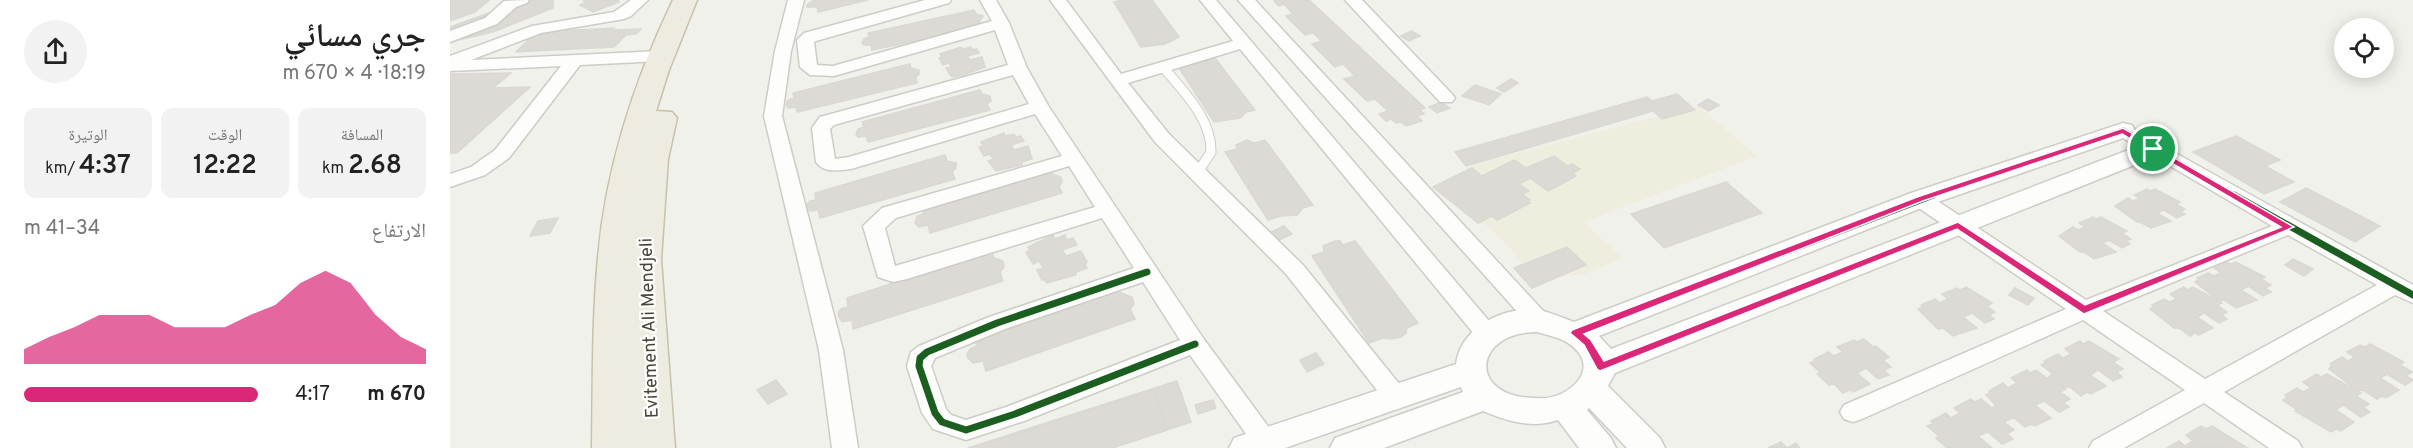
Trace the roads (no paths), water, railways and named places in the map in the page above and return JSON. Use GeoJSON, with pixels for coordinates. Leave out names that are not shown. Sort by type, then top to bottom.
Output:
{"type":"FeatureCollection","features":[{"type":"Feature","properties":{"kind":"highway","name":"Evitement Ali Mendjeli"},"geometry":{"type":"LineString","coordinates":[[613,448],[613,293],[619,216],[636,125],[660,56],[685,0]]}},
{"type":"Feature","properties":{"kind":"highway","name":"Evitement Ali Mendjeli"},"geometry":{"type":"LineString","coordinates":[[654,448],[644,259],[653,159],[660,124],[691,29],[703,0]]}},
{"type":"Feature","properties":{"kind":"street"},"geometry":{"type":"LineString","coordinates":[[450,37],[491,21],[510,4],[521,0]]}},
{"type":"Feature","properties":{"kind":"street"},"geometry":{"type":"LineString","coordinates":[[450,64],[538,29],[618,16],[640,0]]}},
{"type":"Feature","properties":{"kind":"street"},"geometry":{"type":"LineString","coordinates":[[796,0],[783,51],[773,116],[831,350],[845,448]]}},
{"type":"Feature","properties":{"kind":"street"},"geometry":{"type":"LineString","coordinates":[[943,0],[810,37],[805,40],[809,67],[816,71],[834,71],[1001,23]]}},
{"type":"Feature","properties":{"kind":"street"},"geometry":{"type":"LineString","coordinates":[[988,0],[1001,23],[1018,68],[1040,107],[1261,445],[1396,396],[1477,384]]}},
{"type":"Feature","properties":{"kind":"street"},"geometry":{"type":"LineString","coordinates":[[1058,0],[1162,138],[1295,270],[1396,396]]}},
{"type":"Feature","properties":{"kind":"street"},"geometry":{"type":"LineString","coordinates":[[1208,0],[1487,334]]}},
{"type":"Feature","properties":{"kind":"street"},"geometry":{"type":"LineString","coordinates":[[1246,0],[1539,321]]}},
{"type":"Feature","properties":{"kind":"street"},"geometry":{"type":"LineString","coordinates":[[1358,1],[1446,98]]}},
{"type":"Feature","properties":{"kind":"street"},"geometry":{"type":"LineString","coordinates":[[1117,81],[1243,43]]}},
{"type":"Feature","properties":{"kind":"street"},"geometry":{"type":"LineString","coordinates":[[450,64],[660,56]]}},
{"type":"Feature","properties":{"kind":"street"},"geometry":{"type":"LineString","coordinates":[[450,181],[478,171],[502,154],[575,60]]}},
{"type":"Feature","properties":{"kind":"street"},"geometry":{"type":"LineString","coordinates":[[1018,68],[827,121],[821,128],[826,162],[832,165],[851,163],[1040,107]]}},
{"type":"Feature","properties":{"kind":"street"},"geometry":{"type":"LineString","coordinates":[[1575,333],[1920,199],[2123,130],[2289,227],[2404,290]]}},
{"type":"Feature","properties":{"kind":"street"},"geometry":{"type":"LineString","coordinates":[[1599,448],[1589,391],[1596,354],[1587,342],[1558,325],[1539,321],[1502,326],[1487,334],[1477,345],[1471,358],[1477,384],[1497,407],[1532,418],[1551,418],[1589,391],[1958,225],[2153,149]]}},
{"type":"Feature","properties":{"kind":"street"},"geometry":{"type":"LineString","coordinates":[[1075,159],[889,213],[874,226],[886,272],[893,274],[907,272],[1107,210]]}},
{"type":"Feature","properties":{"kind":"street"},"geometry":{"type":"LineString","coordinates":[[1920,199],[2289,448]]}},
{"type":"Feature","properties":{"kind":"street"},"geometry":{"type":"LineString","coordinates":[[1853,412],[2084,310],[2289,227]]}},
{"type":"Feature","properties":{"kind":"street"},"geometry":{"type":"LineString","coordinates":[[1147,272],[997,323],[927,352],[920,358],[919,366],[935,413],[942,422],[966,430],[1015,414],[1195,345]]}},
{"type":"Feature","properties":{"kind":"street"},"geometry":{"type":"LineString","coordinates":[[2102,448],[2204,390],[2404,290]]}},
{"type":"Feature","properties":{"kind":"street"},"geometry":{"type":"LineString","coordinates":[[1347,448],[1477,384]]}},
{"type":"Feature","properties":{"kind":"street"},"geometry":{"type":"LineString","coordinates":[[1589,391],[1648,448]]}},
{"type":"Feature","properties":{"kind":"lane"},"geometry":{"type":"LineString","coordinates":[[1163,67],[1201,115],[1212,145],[1210,154],[1198,172]]}}]}
